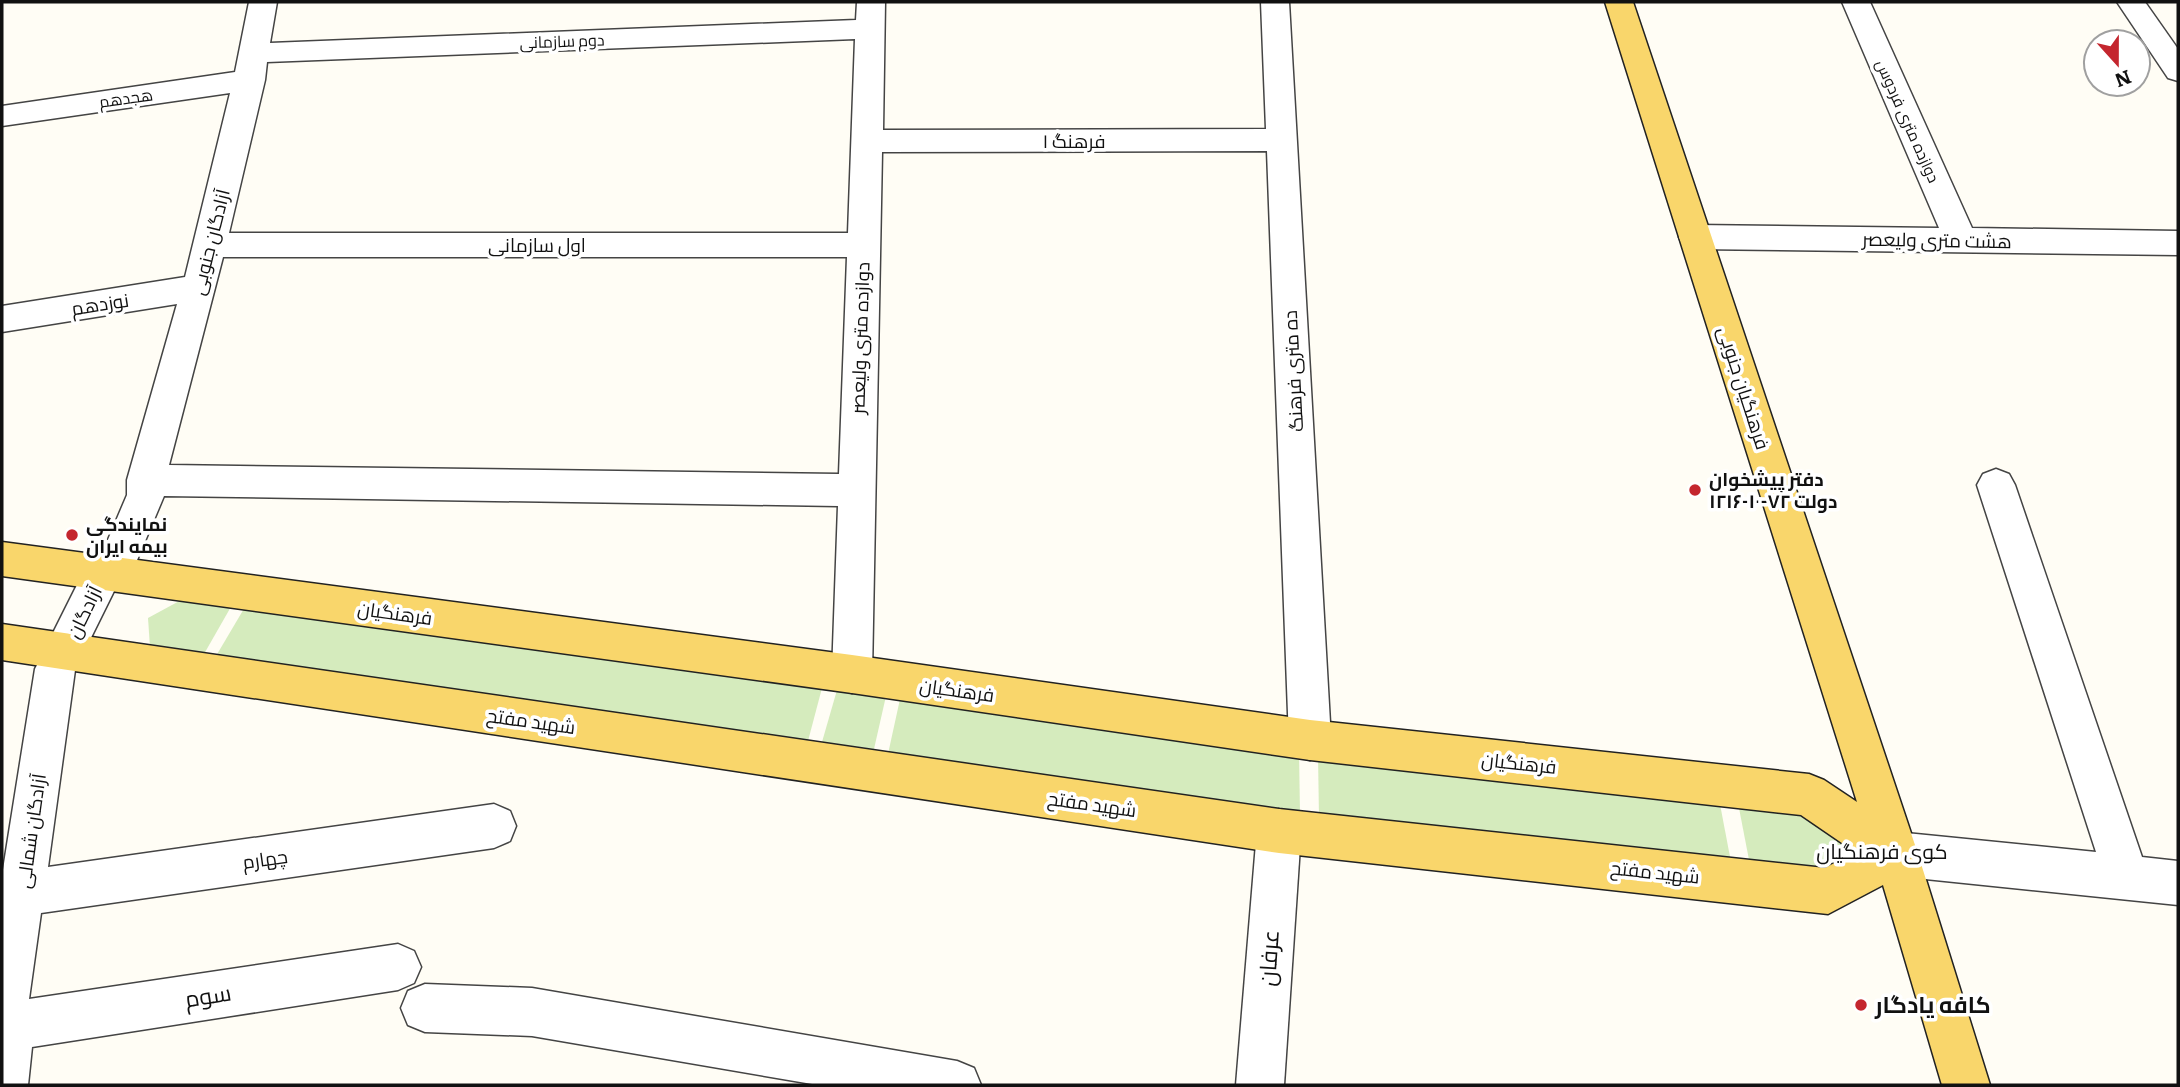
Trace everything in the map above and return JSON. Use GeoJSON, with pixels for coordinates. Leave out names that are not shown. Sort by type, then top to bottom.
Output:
{"type":"FeatureCollection","features":[{"type":"Feature","properties":{"kind":"main road","name":"فرهنگیان جنوبی"},"geometry":{"type":"LineString","coordinates":[[1619,2],[1896,854],[1966,1085]]}},
{"type":"Feature","properties":{"kind":"main road","name":"فرهنگیان"},"geometry":{"type":"LineString","coordinates":[[2,559],[105,570],[1310,740],[1809,795],[1896,854]]}},
{"type":"Feature","properties":{"kind":"main road","name":"شهید مفتح"},"geometry":{"type":"LineString","coordinates":[[2,642],[64,655],[1279,831],[1828,891],[1896,854]]}},
{"type":"Feature","properties":{"kind":"street","name":"آزادگان جنوبی"},"geometry":{"type":"LineString","coordinates":[[105,570],[121,553],[146,495],[146,480],[210,245],[252,66],[263,2]]}},
{"type":"Feature","properties":{"kind":"street","name":"ده متری فرهنگ"},"geometry":{"type":"LineString","coordinates":[[1275,2],[1310,740]]}},
{"type":"Feature","properties":{"kind":"street","name":"دوازده متری فردوس"},"geometry":{"type":"LineString","coordinates":[[1856,2],[1961,240]]}},
{"type":"Feature","properties":{"kind":"street"},"geometry":{"type":"LineString","coordinates":[[2131,2],[2178,71]]}},
{"type":"Feature","properties":{"kind":"street","name":"دوم سازمانی"},"geometry":{"type":"LineString","coordinates":[[252,66],[870,15]]}},
{"type":"Feature","properties":{"kind":"street","name":"دوازده متری ولیعصر"},"geometry":{"type":"LineString","coordinates":[[852,674],[870,15]]}},
{"type":"Feature","properties":{"kind":"street","name":"هجدهم"},"geometry":{"type":"LineString","coordinates":[[2,116],[252,66]]}},
{"type":"Feature","properties":{"kind":"street","name":"فرهنگ ۱"},"geometry":{"type":"LineString","coordinates":[[865,141],[1282,141]]}},
{"type":"Feature","properties":{"kind":"street","name":"هشت متری ولیعصر"},"geometry":{"type":"LineString","coordinates":[[1695,237],[2178,243]]}},
{"type":"Feature","properties":{"kind":"street","name":"اول سازمانی"},"geometry":{"type":"LineString","coordinates":[[210,245],[863,244]]}},
{"type":"Feature","properties":{"kind":"street","name":"نوزدهم"},"geometry":{"type":"LineString","coordinates":[[2,319],[199,288]]}},
{"type":"Feature","properties":{"kind":"street"},"geometry":{"type":"LineString","coordinates":[[146,480],[856,490]]}},
{"type":"Feature","properties":{"kind":"street"},"geometry":{"type":"LineString","coordinates":[[1996,485],[2127,878]]}},
{"type":"Feature","properties":{"kind":"street","name":"آزادگان"},"geometry":{"type":"LineString","coordinates":[[64,655],[105,570]]}},
{"type":"Feature","properties":{"kind":"street","name":"آزادگان شمالی"},"geometry":{"type":"LineString","coordinates":[[10,1052],[68,667],[64,655]]}},
{"type":"Feature","properties":{"kind":"street","name":"آزادگان شمالی"},"geometry":{"type":"LineString","coordinates":[[10,1052],[2,1025],[55,669],[64,655]]}},
{"type":"Feature","properties":{"kind":"street","name":"چهارم"},"geometry":{"type":"LineString","coordinates":[[36,891],[494,827]]}},
{"type":"Feature","properties":{"kind":"street","name":"عرفان"},"geometry":{"type":"LineString","coordinates":[[1260,1085],[1279,831]]}},
{"type":"Feature","properties":{"kind":"street"},"geometry":{"type":"LineString","coordinates":[[1896,854],[2178,883]]}},
{"type":"Feature","properties":{"kind":"street","name":"سوم"},"geometry":{"type":"LineString","coordinates":[[10,1052],[398,967]]}},
{"type":"Feature","properties":{"kind":"street"},"geometry":{"type":"LineString","coordinates":[[425,1008],[532,1012],[957,1085]]}},
{"type":"Feature","properties":{"kind":"green space"},"geometry":{"type":"Polygon","coordinates":[[[183,599],[232,605],[204,654],[150,647],[148,618],[183,599]]]}},
{"type":"Feature","properties":{"kind":"green space"},"geometry":{"type":"Polygon","coordinates":[[[245,607],[822,688],[808,741],[216,656],[245,607]]]}},
{"type":"Feature","properties":{"kind":"green space"},"geometry":{"type":"Polygon","coordinates":[[[837,690],[886,696],[874,749],[822,742],[837,690]]]}},
{"type":"Feature","properties":{"kind":"green space"},"geometry":{"type":"Polygon","coordinates":[[[900,699],[1299,751],[1300,813],[888,754],[900,699]]]}},
{"type":"Feature","properties":{"kind":"green space"},"geometry":{"type":"Polygon","coordinates":[[[1318,755],[1719,799],[1731,862],[1319,818],[1318,755]]]}},
{"type":"Feature","properties":{"kind":"green space"},"geometry":{"type":"Polygon","coordinates":[[[1738,803],[1804,811],[1860,849],[1819,871],[1750,865],[1738,803]]]}},
{"type":"Feature","properties":{"kind":"place","name":"دفتر پیشخوان دولت ۷۲-۱۰-۱۲۱۶"},"geometry":{"type":"Point","coordinates":[1695,490]}},
{"type":"Feature","properties":{"kind":"place","name":"نمایندگی بیمه ایران"},"geometry":{"type":"Point","coordinates":[72,535]}},
{"type":"Feature","properties":{"kind":"place","name":"کافه یادگار"},"geometry":{"type":"Point","coordinates":[1861,1005]}},
{"type":"Feature","properties":{"kind":"district","name":"کوی فرهنگیان"},"geometry":{"type":"Point","coordinates":[1882,852]}}]}
